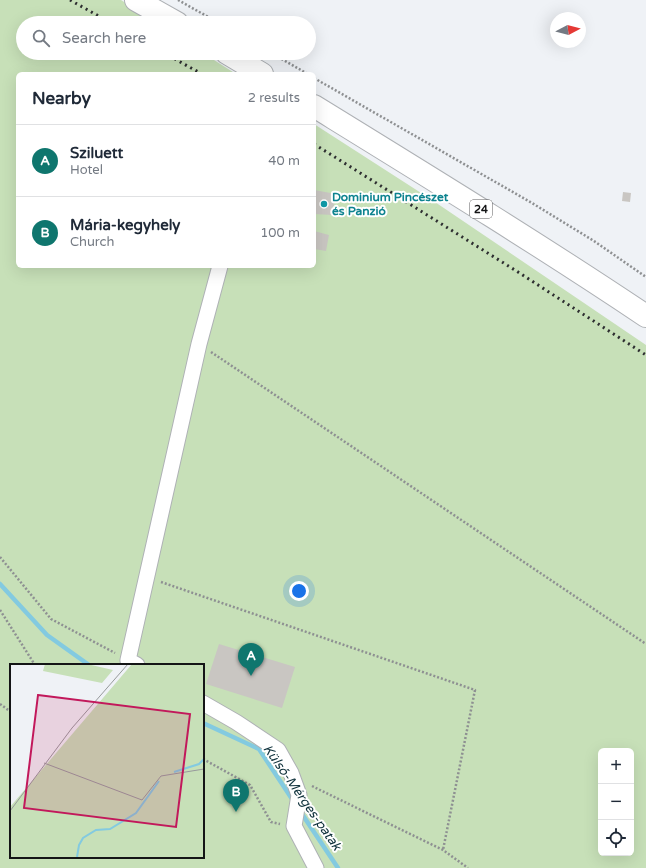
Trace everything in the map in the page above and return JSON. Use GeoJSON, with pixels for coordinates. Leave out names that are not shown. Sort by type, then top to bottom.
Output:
{"type":"FeatureCollection","features":[{"type":"Feature","properties":{"kind":"main road"},"geometry":{"type":"LineString","coordinates":[[136,0],[165,16]]}},
{"type":"Feature","properties":{"kind":"main road"},"geometry":{"type":"LineString","coordinates":[[239,60],[259,72]]}},
{"type":"Feature","properties":{"kind":"main road","name":"24"},"geometry":{"type":"LineString","coordinates":[[316,107],[488,213],[646,316]]}},
{"type":"Feature","properties":{"kind":"street"},"geometry":{"type":"LineString","coordinates":[[133,663],[147,578],[199,344],[219,268]]}},
{"type":"Feature","properties":{"kind":"street"},"geometry":{"type":"LineString","coordinates":[[204,704],[236,722],[278,750],[291,773],[299,795],[295,820],[316,868]]}},
{"type":"Feature","properties":{"kind":"path"},"geometry":{"type":"LineString","coordinates":[[178,0],[207,16]]}},
{"type":"Feature","properties":{"kind":"path"},"geometry":{"type":"LineString","coordinates":[[283,60],[304,72]]}},
{"type":"Feature","properties":{"kind":"path"},"geometry":{"type":"LineString","coordinates":[[316,79],[532,202],[594,240],[646,278]]}},
{"type":"Feature","properties":{"kind":"path"},"geometry":{"type":"LineString","coordinates":[[199,344],[646,644]]}},
{"type":"Feature","properties":{"kind":"path"},"geometry":{"type":"LineString","coordinates":[[0,557],[51,619],[133,663]]}},
{"type":"Feature","properties":{"kind":"path"},"geometry":{"type":"LineString","coordinates":[[147,578],[475,690],[443,850]]}},
{"type":"Feature","properties":{"kind":"path"},"geometry":{"type":"LineString","coordinates":[[0,610],[34,664]]}},
{"type":"Feature","properties":{"kind":"path"},"geometry":{"type":"LineString","coordinates":[[0,704],[10,711]]}},
{"type":"Feature","properties":{"kind":"path"},"geometry":{"type":"LineString","coordinates":[[204,760],[250,785],[270,822],[295,820]]}},
{"type":"Feature","properties":{"kind":"path"},"geometry":{"type":"LineString","coordinates":[[291,773],[320,790],[443,850],[468,868]]}},
{"type":"Feature","properties":{"kind":"green space"},"geometry":{"type":"Polygon","coordinates":[[[0,0],[121,0],[146,16],[16,16],[16,60],[214,60],[233,72],[16,72],[16,268],[316,268],[316,125],[432,200],[646,345],[646,868],[0,868],[0,0]]]}},
{"type":"Feature","properties":{"kind":"building","name":"Dominium Pincészet és Panzió"},"geometry":{"type":"Polygon","coordinates":[[[316,190],[336,194],[332,215],[316,214],[316,190]]]}},
{"type":"Feature","properties":{"kind":"building"},"geometry":{"type":"Polygon","coordinates":[[[623,192],[631,193],[630,202],[622,201],[623,192]]]}},
{"type":"Feature","properties":{"kind":"building","name":"Dominium Pincészet és Panzió"},"geometry":{"type":"Polygon","coordinates":[[[316,232],[329,235],[326,251],[316,249],[316,232]]]}},
{"type":"Feature","properties":{"kind":"building"},"geometry":{"type":"Polygon","coordinates":[[[219,644],[295,667],[282,708],[206,684],[219,644]]]}},
{"type":"Feature","properties":{"kind":"waterway","name":"Külső-Mérges-patak"},"geometry":{"type":"LineString","coordinates":[[0,584],[47,635],[88,664]]}},
{"type":"Feature","properties":{"kind":"waterway","name":"Külső-Mérges-patak"},"geometry":{"type":"LineString","coordinates":[[204,723],[259,749],[294,802]]}},
{"type":"Feature","properties":{"kind":"waterway","name":"Külső-Mérges-patak"},"geometry":{"type":"LineString","coordinates":[[300,811],[338,868]]}},
{"type":"Feature","properties":{"kind":"railway"},"geometry":{"type":"LineString","coordinates":[[70,0],[99,16]]}},
{"type":"Feature","properties":{"kind":"railway"},"geometry":{"type":"LineString","coordinates":[[177,60],[198,72]]}},
{"type":"Feature","properties":{"kind":"railway"},"geometry":{"type":"LineString","coordinates":[[316,145],[518,272],[646,355]]}},
{"type":"Feature","properties":{"kind":"place","name":"Dominium Pincészet és Panzió"},"geometry":{"type":"Point","coordinates":[324,204]}},
{"type":"Feature","properties":{"kind":"place","name":"Sziluett"},"geometry":{"type":"Point","coordinates":[251,676]}},
{"type":"Feature","properties":{"kind":"place","name":"Mária-kegyhely"},"geometry":{"type":"Point","coordinates":[236,812]}}]}
